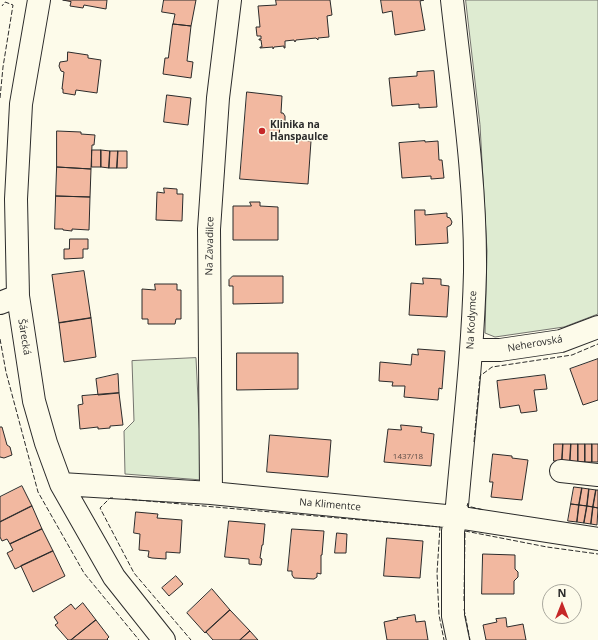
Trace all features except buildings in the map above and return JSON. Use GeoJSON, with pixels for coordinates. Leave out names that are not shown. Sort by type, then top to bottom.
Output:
{"type":"FeatureCollection","features":[{"type":"Feature","properties":{"kind":"street","name":"Šárecká"},"geometry":{"type":"LineString","coordinates":[[39,0],[21,104],[9,299],[34,401],[46,443],[61,484],[114,577],[164,640]]}},
{"type":"Feature","properties":{"kind":"street","name":"Na Zavadilce"},"geometry":{"type":"LineString","coordinates":[[211,493],[209,229],[218,98],[230,0]]}},
{"type":"Feature","properties":{"kind":"street","name":"Na Kodymce"},"geometry":{"type":"LineString","coordinates":[[452,0],[473,195],[475,272],[471,350],[456,517],[453,531],[453,616],[458,640]]}},
{"type":"Feature","properties":{"kind":"street","name":"Neherovská"},"geometry":{"type":"LineString","coordinates":[[471,350],[503,350],[561,341],[598,328]]}},
{"type":"Feature","properties":{"kind":"street"},"geometry":{"type":"LineString","coordinates":[[561,472],[598,475]]}},
{"type":"Feature","properties":{"kind":"street","name":"Na Klimentce"},"geometry":{"type":"LineString","coordinates":[[61,484],[211,493],[456,517],[598,539]]}},
{"type":"Feature","properties":{"kind":"green space"},"geometry":{"type":"Polygon","coordinates":[[[466,0],[598,0],[598,314],[564,327],[495,337],[485,333],[487,251],[480,125],[466,0]]]}},
{"type":"Feature","properties":{"kind":"green space"},"geometry":{"type":"Polygon","coordinates":[[[196,358],[202,480],[125,474],[124,431],[134,421],[132,361],[196,358]]]}},
{"type":"Feature","properties":{"kind":"fence"},"geometry":{"type":"LineString","coordinates":[[0,98],[3,67],[13,5],[5,2],[2,6]]}},
{"type":"Feature","properties":{"kind":"fence"},"geometry":{"type":"LineString","coordinates":[[0,339],[6,372],[38,492],[84,573],[139,640]]}},
{"type":"Feature","properties":{"kind":"fence"},"geometry":{"type":"LineString","coordinates":[[474,442],[480,376],[492,367],[572,355],[598,344]]}},
{"type":"Feature","properties":{"kind":"fence"},"geometry":{"type":"LineString","coordinates":[[113,498],[110,498],[100,508],[134,573],[191,640]]}},
{"type":"Feature","properties":{"kind":"fence"},"geometry":{"type":"LineString","coordinates":[[125,499],[440,527],[437,573],[439,615],[444,640]]}},
{"type":"Feature","properties":{"kind":"fence"},"geometry":{"type":"LineString","coordinates":[[468,503],[467,506],[484,510]]}},
{"type":"Feature","properties":{"kind":"fence"},"geometry":{"type":"LineString","coordinates":[[464,601],[465,531],[547,547],[598,554]]}},
{"type":"Feature","properties":{"kind":"fence"},"geometry":{"type":"LineString","coordinates":[[464,609],[470,640]]}},
{"type":"Feature","properties":{"kind":"place","name":"Klinika na Hanspaulce"},"geometry":{"type":"Point","coordinates":[262,131]}}]}
